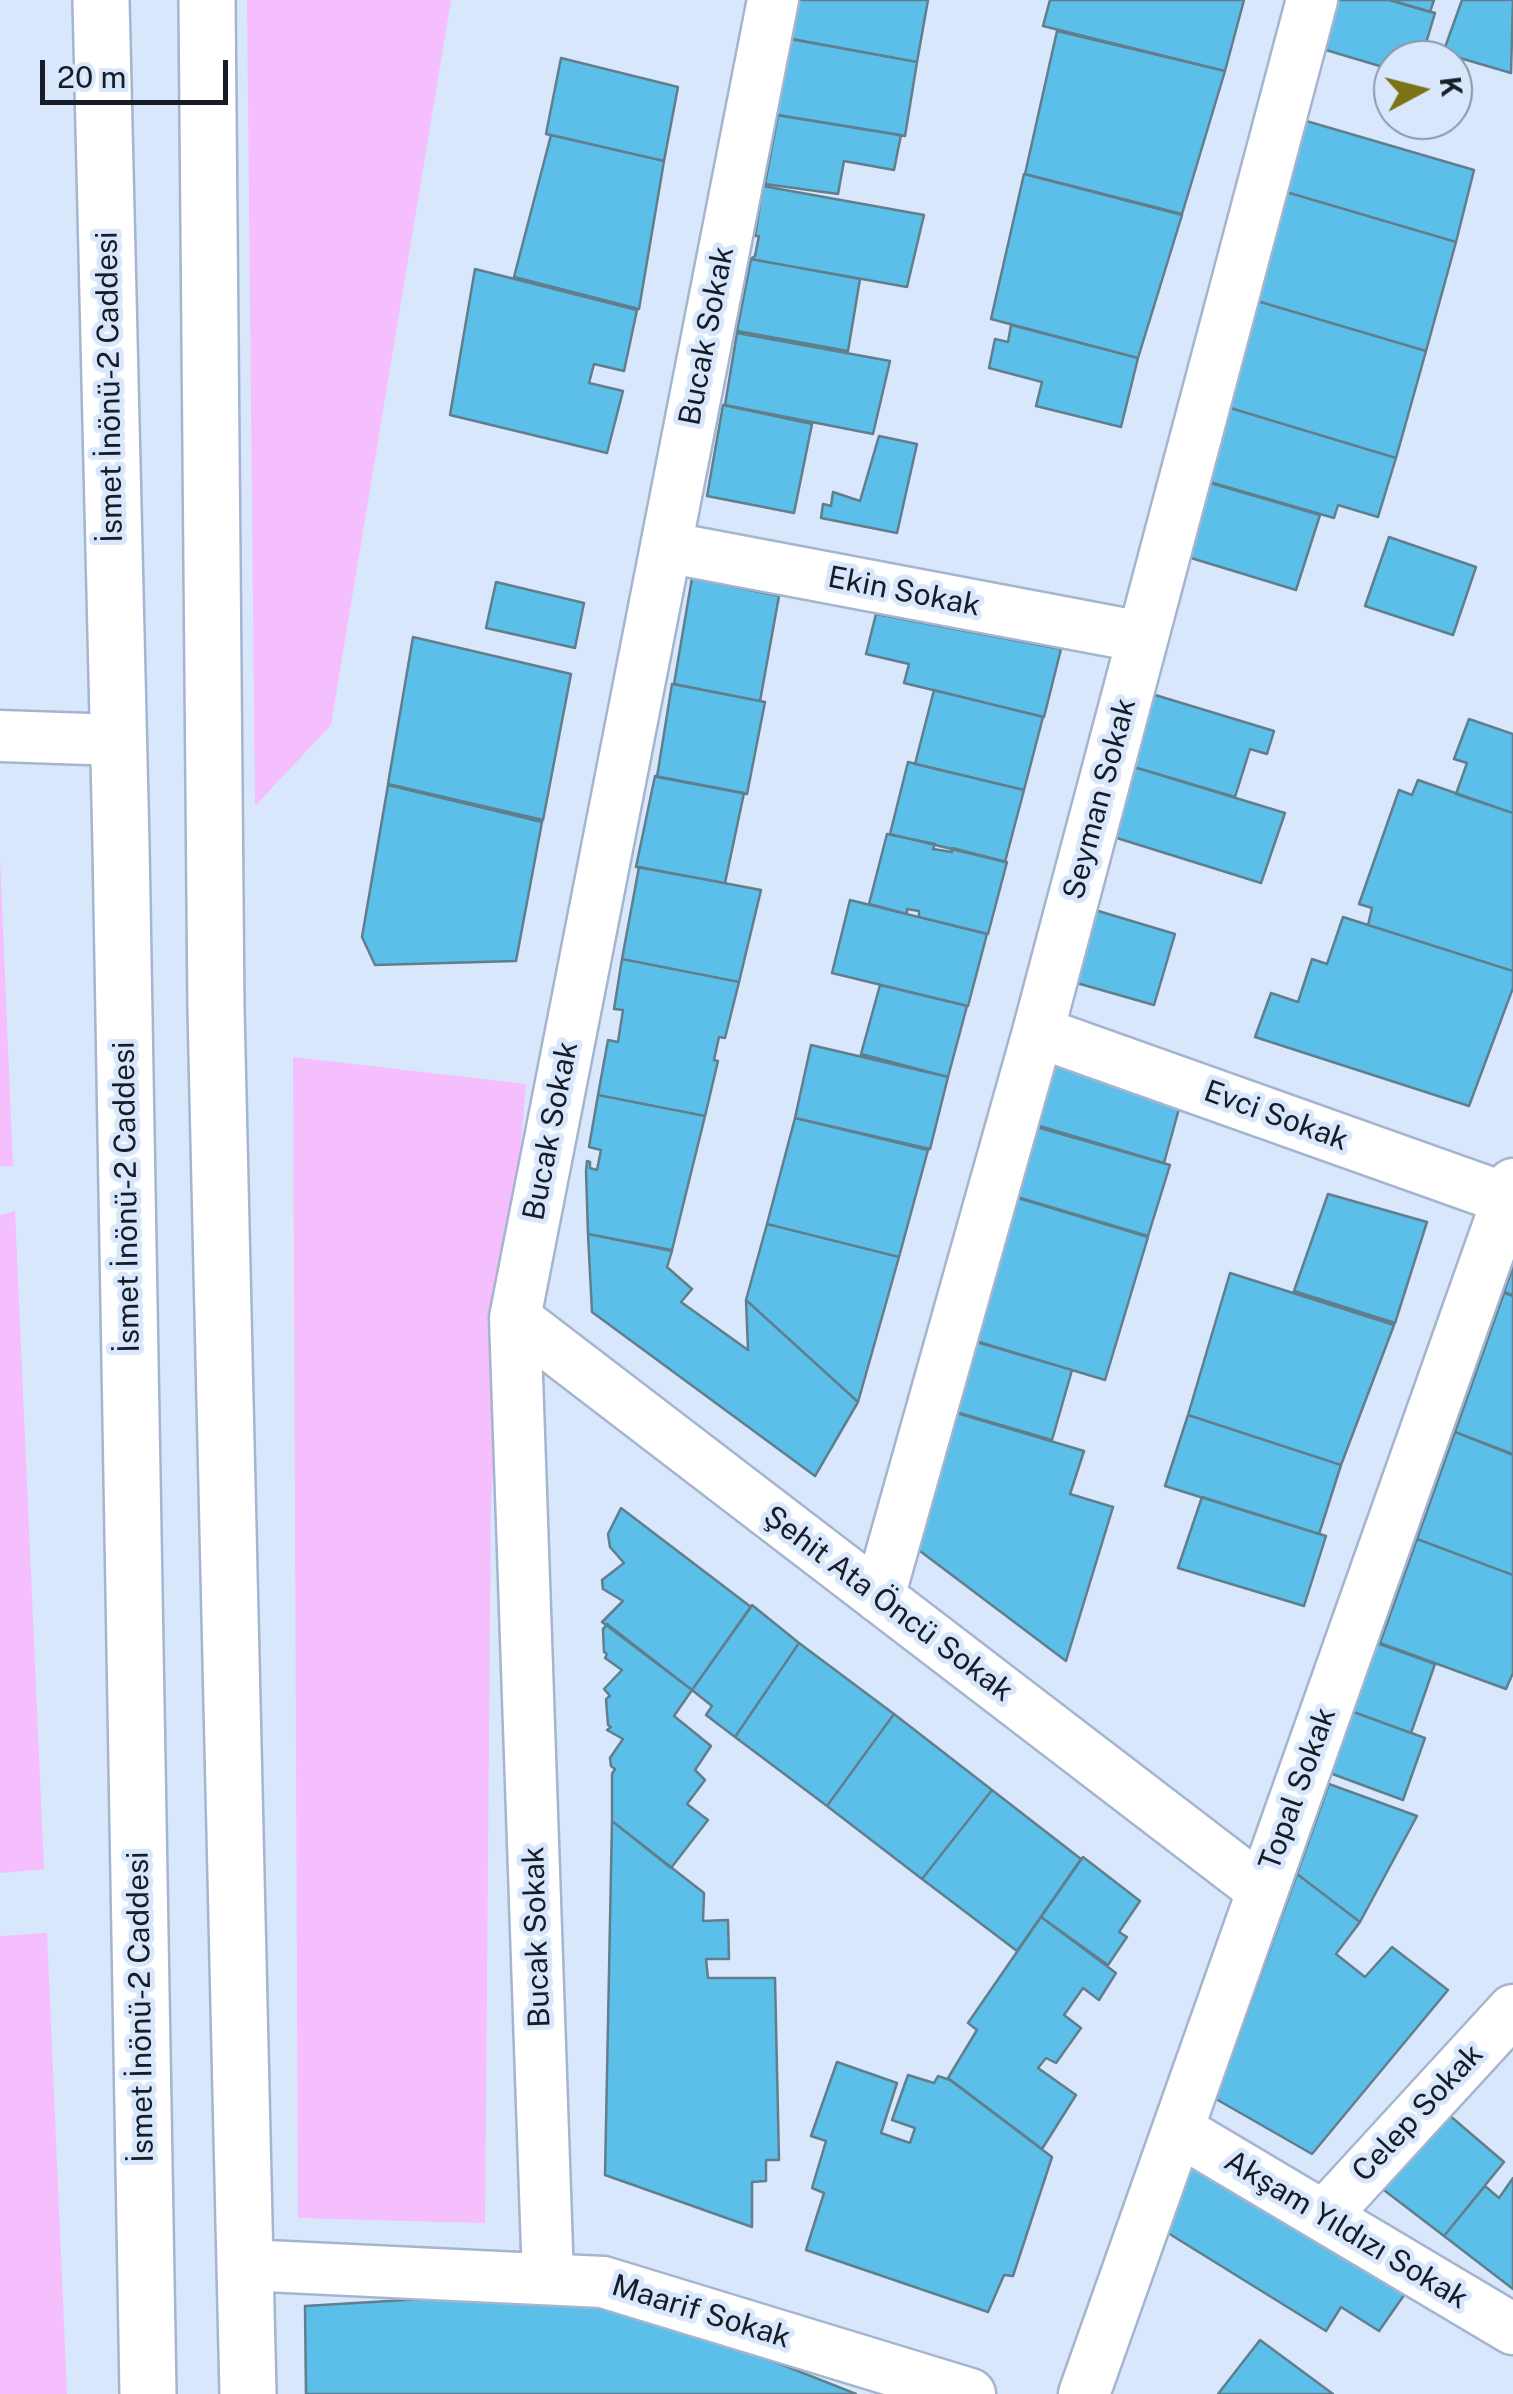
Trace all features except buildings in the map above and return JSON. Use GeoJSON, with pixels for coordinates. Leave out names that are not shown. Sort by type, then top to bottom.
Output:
{"type":"FeatureCollection","features":[{"type":"Feature","properties":{"kind":"main road","name":"İsmet İnönü-2 Caddesi"},"geometry":{"type":"LineString","coordinates":[[101,0],[148,2394]]}},
{"type":"Feature","properties":{"kind":"main road"},"geometry":{"type":"LineString","coordinates":[[207,0],[216,1010],[248,2394]]}},
{"type":"Feature","properties":{"kind":"street","name":"Bucak Sokak"},"geometry":{"type":"LineString","coordinates":[[548,2279],[515,1318],[773,0]]}},
{"type":"Feature","properties":{"kind":"street","name":"Seyman Sokak"},"geometry":{"type":"LineString","coordinates":[[879,1596],[1038,1032],[1312,0]]}},
{"type":"Feature","properties":{"kind":"street","name":"Ekin Sokak"},"geometry":{"type":"LineString","coordinates":[[666,547],[1142,637]]}},
{"type":"Feature","properties":{"kind":"street"},"geometry":{"type":"LineString","coordinates":[[0,736],[118,740]]}},
{"type":"Feature","properties":{"kind":"street","name":"Evci Sokak"},"geometry":{"type":"LineString","coordinates":[[1038,1032],[1511,1194]]}},
{"type":"Feature","properties":{"kind":"street","name":"Topal Sokak"},"geometry":{"type":"LineString","coordinates":[[1084,2394],[1511,1194]]}},
{"type":"Feature","properties":{"kind":"street","name":"Şehit Ata Öncü Sokak"},"geometry":{"type":"LineString","coordinates":[[515,1318],[1262,1890]]}},
{"type":"Feature","properties":{"kind":"street","name":"Celep Sokak"},"geometry":{"type":"LineString","coordinates":[[1324,2216],[1513,2010]]}},
{"type":"Feature","properties":{"kind":"street","name":"Akşam Yıldızı Sokak"},"geometry":{"type":"LineString","coordinates":[[1180,2130],[1513,2329]]}},
{"type":"Feature","properties":{"kind":"street","name":"Maarif Sokak"},"geometry":{"type":"LineString","coordinates":[[245,2265],[603,2282],[970,2394]]}},
{"type":"Feature","properties":{"kind":"shaded area"},"geometry":{"type":"Polygon","coordinates":[[[247,0],[451,0],[331,725],[255,806],[247,0]]]}},
{"type":"Feature","properties":{"kind":"shaded area"},"geometry":{"type":"Polygon","coordinates":[[[0,858],[13,1166],[0,1166],[0,858]]]}},
{"type":"Feature","properties":{"kind":"shaded area"},"geometry":{"type":"Polygon","coordinates":[[[293,1057],[526,1084],[491,1497],[485,2223],[298,2218],[293,1057]]]}},
{"type":"Feature","properties":{"kind":"shaded area"},"geometry":{"type":"Polygon","coordinates":[[[15,1211],[44,1869],[0,1873],[0,1215],[15,1211]]]}},
{"type":"Feature","properties":{"kind":"shaded area"},"geometry":{"type":"Polygon","coordinates":[[[47,1933],[67,2394],[0,2394],[0,1936],[47,1933]]]}}]}
